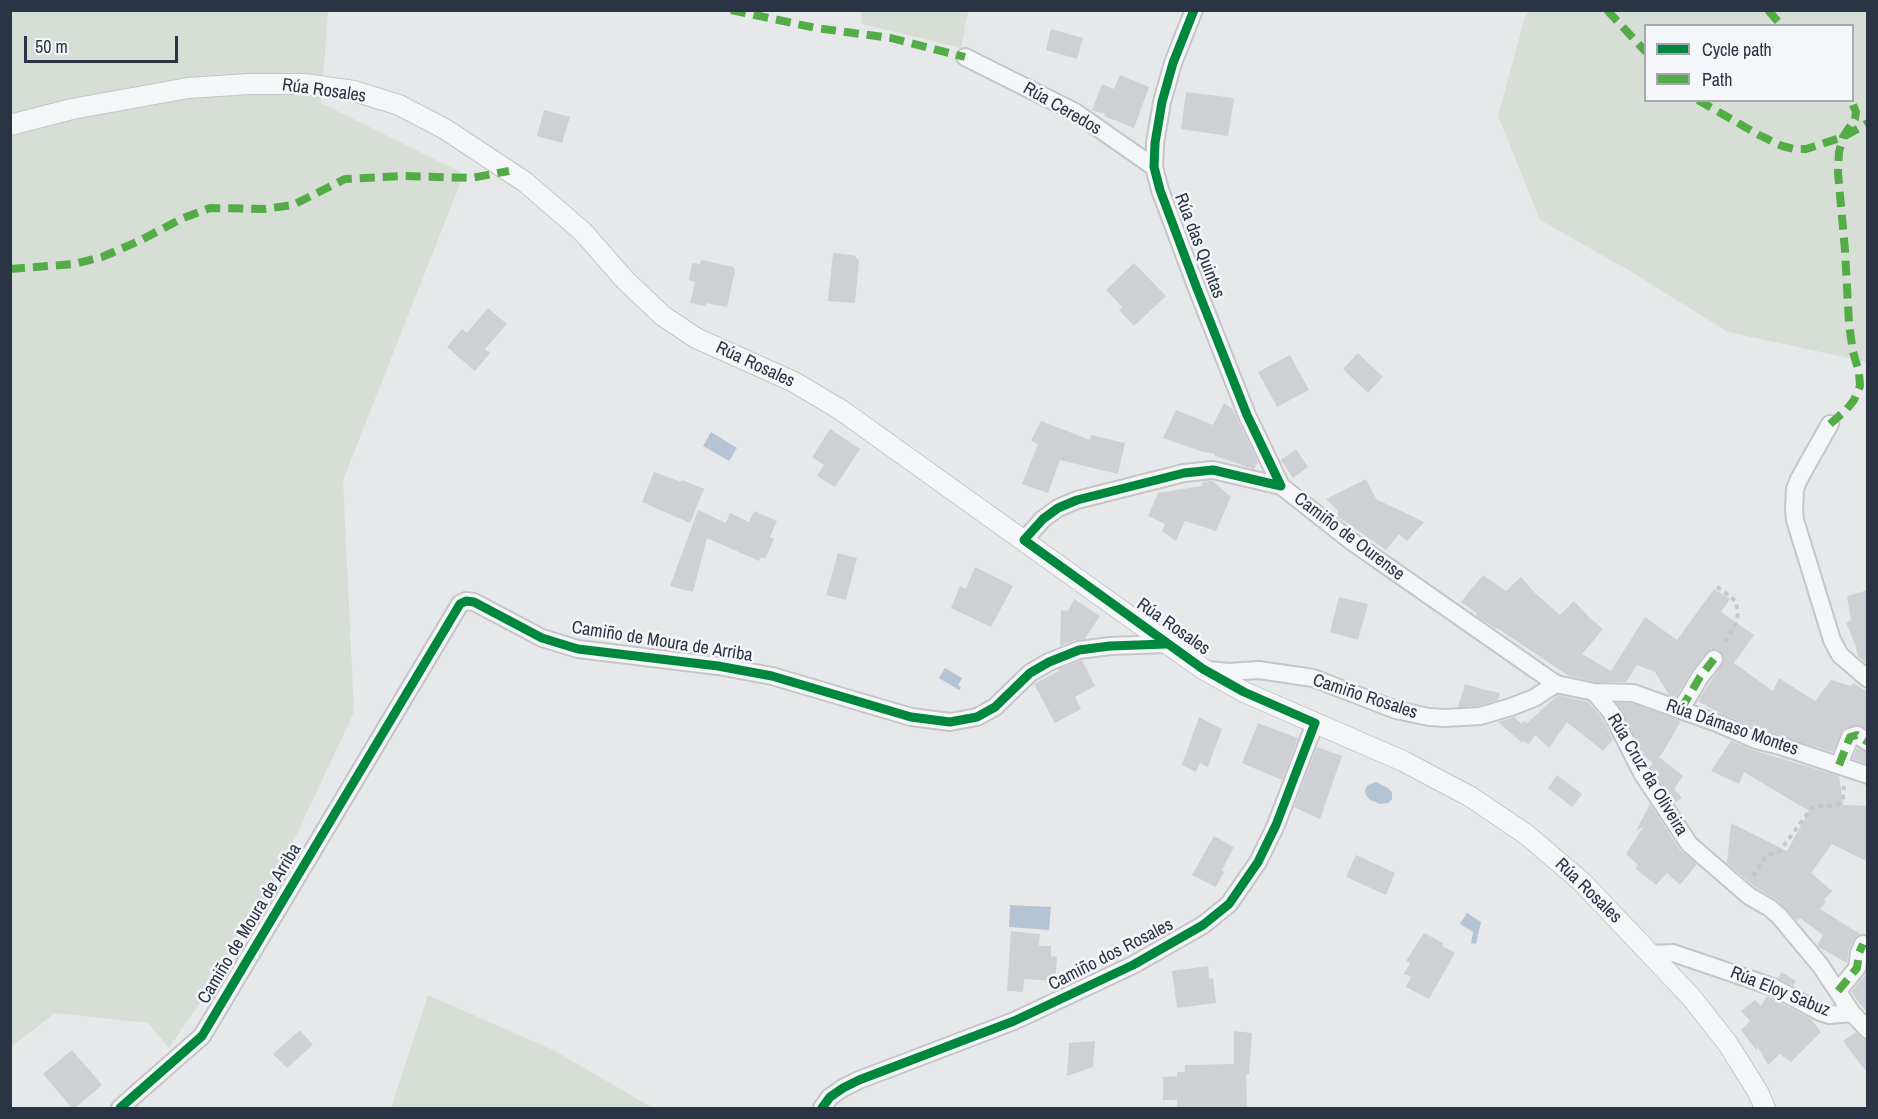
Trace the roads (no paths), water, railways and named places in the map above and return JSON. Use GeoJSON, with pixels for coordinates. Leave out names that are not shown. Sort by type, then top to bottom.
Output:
{"type":"FeatureCollection","features":[{"type":"Feature","properties":{"kind":"street","name":"Rúa das Quintas"},"geometry":{"type":"LineString","coordinates":[[1194,10],[1173,63],[1162,102],[1155,143],[1154,167],[1160,190],[1221,351],[1247,415],[1281,486]]}},
{"type":"Feature","properties":{"kind":"street","name":"Rúa Ceredos"},"geometry":{"type":"LineString","coordinates":[[965,57],[1075,112],[1154,167]]}},
{"type":"Feature","properties":{"kind":"street","name":"Rúa Rosales"},"geometry":{"type":"LineString","coordinates":[[10,126],[72,109],[188,88],[249,84],[304,84],[354,91],[399,105],[445,129],[525,182],[583,232],[625,280],[663,316],[696,338],[794,382],[841,410],[1203,669],[1244,692],[1403,761],[1461,792],[1527,835],[1582,882],[1691,997],[1728,1044],[1758,1092],[1765,1108]]}},
{"type":"Feature","properties":{"kind":"street"},"geometry":{"type":"LineString","coordinates":[[1830,424],[1795,489],[1795,520],[1832,640],[1840,655],[1868,679]]}},
{"type":"Feature","properties":{"kind":"street","name":"Camiño de Ourense"},"geometry":{"type":"LineString","coordinates":[[1024,540],[1043,519],[1058,508],[1077,500],[1184,473],[1213,470],[1281,486],[1350,541],[1556,684]]}},
{"type":"Feature","properties":{"kind":"street","name":"Camiño de Moura de Arriba"},"geometry":{"type":"LineString","coordinates":[[120,1108],[202,1036],[460,604],[466,601],[474,602],[542,638],[578,649],[718,666],[772,676],[911,717],[950,722],[977,717],[995,707],[1030,673],[1049,662],[1079,650],[1110,646],[1166,644]]}},
{"type":"Feature","properties":{"kind":"street"},"geometry":{"type":"LineString","coordinates":[[1681,709],[1714,659]]}},
{"type":"Feature","properties":{"kind":"street","name":"Camiño Rosales"},"geometry":{"type":"LineString","coordinates":[[1203,669],[1229,672],[1259,670],[1313,678],[1396,710],[1445,718],[1480,716],[1511,707],[1534,698],[1556,684]]}},
{"type":"Feature","properties":{"kind":"street"},"geometry":{"type":"LineString","coordinates":[[1556,684],[1594,692]]}},
{"type":"Feature","properties":{"kind":"street","name":"Rúa Dámaso Montes"},"geometry":{"type":"LineString","coordinates":[[1594,692],[1633,693],[1681,709],[1756,740],[1868,775]]}},
{"type":"Feature","properties":{"kind":"street","name":"Rúa Cruz da Oliveira"},"geometry":{"type":"LineString","coordinates":[[1594,692],[1611,712],[1642,773],[1689,844],[1743,891],[1779,916],[1820,965],[1852,1013]]}},
{"type":"Feature","properties":{"kind":"street","name":"Camiño dos Rosales"},"geometry":{"type":"LineString","coordinates":[[822,1108],[843,1088],[859,1080],[1014,1021],[1133,965],[1203,925],[1229,904],[1258,862],[1276,825],[1315,723]]}},
{"type":"Feature","properties":{"kind":"street"},"geometry":{"type":"LineString","coordinates":[[1839,765],[1850,737],[1857,735],[1868,742]]}},
{"type":"Feature","properties":{"kind":"street"},"geometry":{"type":"LineString","coordinates":[[1838,991],[1857,968],[1863,944]]}},
{"type":"Feature","properties":{"kind":"street","name":"Rúa Eloy Sabuz"},"geometry":{"type":"LineString","coordinates":[[1651,954],[1673,954],[1761,983],[1829,1015],[1852,1013],[1868,1030]]}},
{"type":"Feature","properties":{"kind":"water"},"geometry":{"type":"Polygon","coordinates":[[[711,432],[737,448],[729,461],[703,446],[711,432]]]}},
{"type":"Feature","properties":{"kind":"water"},"geometry":{"type":"Polygon","coordinates":[[[945,668],[962,678],[958,685],[961,687],[959,690],[939,678],[945,668]]]}},
{"type":"Feature","properties":{"kind":"water"},"geometry":{"type":"Polygon","coordinates":[[[1376,782],[1392,792],[1392,799],[1388,803],[1380,804],[1370,800],[1366,795],[1365,790],[1368,785],[1376,782]]]}},
{"type":"Feature","properties":{"kind":"water"},"geometry":{"type":"Polygon","coordinates":[[[1010,905],[1051,907],[1049,930],[1009,927],[1010,905]]]}},
{"type":"Feature","properties":{"kind":"water"},"geometry":{"type":"Polygon","coordinates":[[[1467,913],[1481,922],[1476,944],[1471,943],[1473,932],[1460,924],[1467,913]]]}}]}
